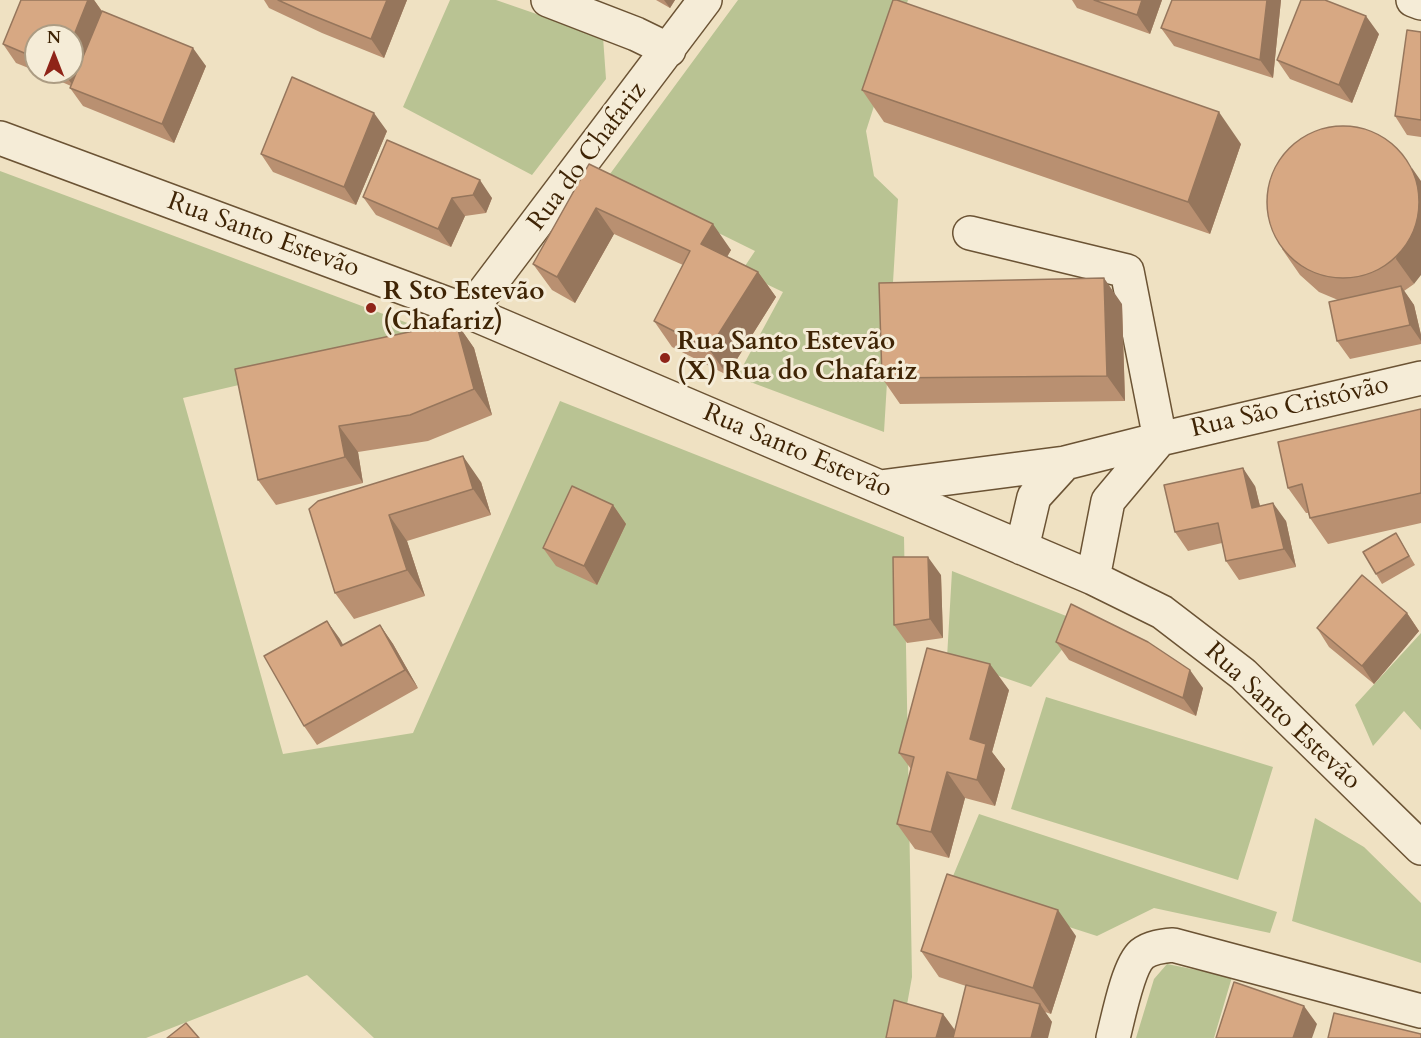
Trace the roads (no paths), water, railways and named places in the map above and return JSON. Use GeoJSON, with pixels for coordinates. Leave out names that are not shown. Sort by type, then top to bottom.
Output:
{"type":"FeatureCollection","features":[{"type":"Feature","properties":{"kind":"street"},"geometry":{"type":"LineString","coordinates":[[548,0],[636,34],[669,50]]}},
{"type":"Feature","properties":{"kind":"street","name":"Rua do Chafariz"},"geometry":{"type":"LineString","coordinates":[[468,312],[705,0]]}},
{"type":"Feature","properties":{"kind":"street"},"geometry":{"type":"LineString","coordinates":[[1413,0],[1421,3]]}},
{"type":"Feature","properties":{"kind":"street","name":"Rua Santo Estevão"},"geometry":{"type":"LineString","coordinates":[[0,138],[468,312],[1093,578],[1162,612],[1243,674],[1421,848]]}},
{"type":"Feature","properties":{"kind":"street"},"geometry":{"type":"LineString","coordinates":[[970,233],[1127,271],[1160,439]]}},
{"type":"Feature","properties":{"kind":"street","name":"Rua São Cristóvão"},"geometry":{"type":"LineString","coordinates":[[880,487],[1065,463],[1421,378]]}},
{"type":"Feature","properties":{"kind":"street","name":"Rua São Cristóvão"},"geometry":{"type":"LineString","coordinates":[[1093,578],[1108,501],[1160,439]]}},
{"type":"Feature","properties":{"kind":"street"},"geometry":{"type":"LineString","coordinates":[[1022,548],[1034,497],[1065,463]]}},
{"type":"Feature","properties":{"kind":"street"},"geometry":{"type":"LineString","coordinates":[[1113,1038],[1130,974],[1141,955],[1156,947],[1173,945],[1421,1011]]}},
{"type":"Feature","properties":{"kind":"place","name":"R Sto Estevão (Chafariz)"},"geometry":{"type":"Point","coordinates":[371,308]}},
{"type":"Feature","properties":{"kind":"place","name":"Rua Santo Estevão (X) Rua do Chafariz"},"geometry":{"type":"Point","coordinates":[665,358]}}]}
